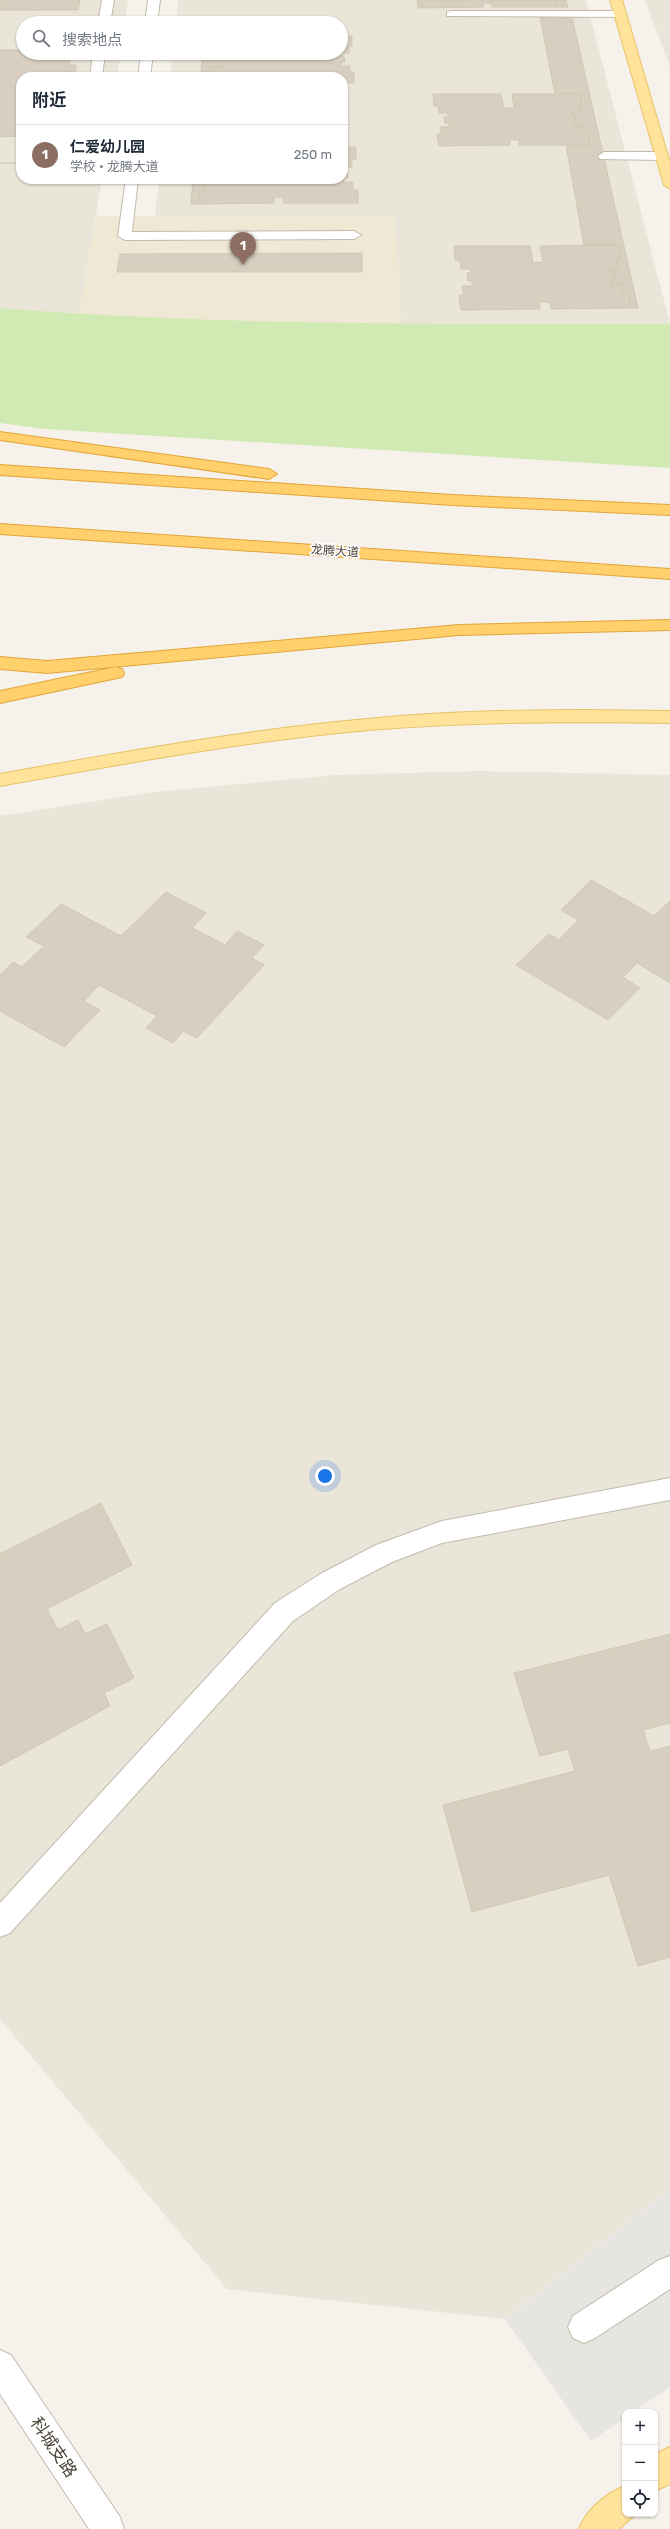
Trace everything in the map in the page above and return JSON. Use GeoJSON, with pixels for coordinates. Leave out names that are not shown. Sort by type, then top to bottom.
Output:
{"type":"FeatureCollection","features":[{"type":"Feature","properties":{"kind":"highway"},"geometry":{"type":"LineString","coordinates":[[0,436],[452,500]]}},
{"type":"Feature","properties":{"kind":"highway"},"geometry":{"type":"LineString","coordinates":[[0,470],[452,500],[670,510]]}},
{"type":"Feature","properties":{"kind":"highway","name":"龙腾大道"},"geometry":{"type":"LineString","coordinates":[[0,529],[670,574]]}},
{"type":"Feature","properties":{"kind":"highway"},"geometry":{"type":"LineString","coordinates":[[0,663],[47,667],[459,630],[670,625]]}},
{"type":"Feature","properties":{"kind":"highway"},"geometry":{"type":"LineString","coordinates":[[0,697],[235,649]]}},
{"type":"Feature","properties":{"kind":"main road"},"geometry":{"type":"LineString","coordinates":[[616,0],[670,185]]}},
{"type":"Feature","properties":{"kind":"main road"},"geometry":{"type":"LineString","coordinates":[[0,780],[144,754],[325,729],[471,718],[609,715],[670,717]]}},
{"type":"Feature","properties":{"kind":"main road"},"geometry":{"type":"LineString","coordinates":[[658,2473],[670,2463]]}},
{"type":"Feature","properties":{"kind":"main road"},"geometry":{"type":"LineString","coordinates":[[595,2529],[622,2505]]}},
{"type":"Feature","properties":{"kind":"street"},"geometry":{"type":"LineString","coordinates":[[105,16],[108,0]]}},
{"type":"Feature","properties":{"kind":"street"},"geometry":{"type":"LineString","coordinates":[[152,16],[154,0]]}},
{"type":"Feature","properties":{"kind":"street"},"geometry":{"type":"LineString","coordinates":[[452,14],[620,14]]}},
{"type":"Feature","properties":{"kind":"street"},"geometry":{"type":"LineString","coordinates":[[97,72],[98,60]]}},
{"type":"Feature","properties":{"kind":"street"},"geometry":{"type":"LineString","coordinates":[[145,72],[146,60]]}},
{"type":"Feature","properties":{"kind":"street"},"geometry":{"type":"LineString","coordinates":[[604,156],[661,156]]}},
{"type":"Feature","properties":{"kind":"street"},"geometry":{"type":"LineString","coordinates":[[131,184],[125,236],[354,235]]}},
{"type":"Feature","properties":{"kind":"street"},"geometry":{"type":"LineString","coordinates":[[0,1923],[284,1612],[331,1581],[385,1553],[442,1532],[670,1489]]}},
{"type":"Feature","properties":{"kind":"street"},"geometry":{"type":"LineString","coordinates":[[584,2327],[670,2271]]}},
{"type":"Feature","properties":{"kind":"street","name":"科城支路"},"geometry":{"type":"LineString","coordinates":[[0,2366],[108,2529]]}},
{"type":"Feature","properties":{"kind":"path"},"geometry":{"type":"LineString","coordinates":[[0,163],[16,163]]}},
{"type":"Feature","properties":{"kind":"shaded area"},"geometry":{"type":"Polygon","coordinates":[[[0,0],[128,0],[126,16],[16,16],[16,60],[120,60],[118,72],[16,72],[16,184],[101,184],[79,315],[0,308],[0,0]]]}},
{"type":"Feature","properties":{"kind":"shaded area"},"geometry":{"type":"Polygon","coordinates":[[[178,0],[586,0],[670,324],[401,325],[395,216],[155,216],[158,184],[348,184],[348,72],[170,72],[171,60],[348,60],[348,16],[177,16],[178,0]]]}},
{"type":"Feature","properties":{"kind":"shaded area"},"geometry":{"type":"Polygon","coordinates":[[[645,0],[670,0],[670,67],[645,0]]]}},
{"type":"Feature","properties":{"kind":"shaded area"},"geometry":{"type":"Polygon","coordinates":[[[96,216],[395,216],[401,325],[283,324],[79,315],[96,216]]]}},
{"type":"Feature","properties":{"kind":"shaded area"},"geometry":{"type":"Polygon","coordinates":[[[479,771],[670,775],[670,2189],[505,2319],[227,2289],[0,2019],[0,816],[154,792],[336,775],[479,771]]]}},
{"type":"Feature","properties":{"kind":"shaded area"},"geometry":{"type":"Polygon","coordinates":[[[670,2189],[670,2387],[637,2409],[622,2409],[622,2420],[591,2441],[505,2319],[670,2189]]]}},
{"type":"Feature","properties":{"kind":"green space"},"geometry":{"type":"Polygon","coordinates":[[[0,308],[84,314],[251,321],[418,324],[670,324],[670,468],[44,429],[0,423],[0,308]]]}},
{"type":"Feature","properties":{"kind":"building"},"geometry":{"type":"Polygon","coordinates":[[[0,0],[80,0],[78,10],[0,10],[0,0]]]}},
{"type":"Feature","properties":{"kind":"building"},"geometry":{"type":"Polygon","coordinates":[[[417,0],[555,0],[556,7],[492,7],[491,3],[483,3],[483,7],[418,8],[417,0]]]}},
{"type":"Feature","properties":{"kind":"building"},"geometry":{"type":"Polygon","coordinates":[[[555,0],[566,0],[568,7],[556,7],[555,0]]]}},
{"type":"Feature","properties":{"kind":"building"},"geometry":{"type":"Polygon","coordinates":[[[540,17],[572,17],[638,308],[631,308],[628,293],[624,293],[622,284],[612,284],[611,280],[615,280],[613,272],[609,272],[608,268],[618,268],[616,259],[621,259],[617,245],[584,245],[566,145],[590,145],[588,133],[584,133],[583,126],[574,126],[573,122],[577,122],[571,112],[580,112],[578,105],[582,105],[580,94],[555,94],[540,17]]]}},
{"type":"Feature","properties":{"kind":"building"},"geometry":{"type":"Polygon","coordinates":[[[348,36],[352,36],[352,46],[349,46],[349,53],[348,36]]]}},
{"type":"Feature","properties":{"kind":"building"},"geometry":{"type":"Polygon","coordinates":[[[0,50],[16,50],[16,60],[70,60],[69,65],[76,65],[75,72],[16,72],[16,136],[0,137],[0,50]]]}},
{"type":"Feature","properties":{"kind":"building"},"geometry":{"type":"Polygon","coordinates":[[[202,60],[218,60],[218,63],[221,63],[221,67],[213,67],[212,72],[201,72],[202,60]]]}},
{"type":"Feature","properties":{"kind":"building"},"geometry":{"type":"Polygon","coordinates":[[[218,60],[345,60],[345,62],[341,62],[341,66],[350,66],[350,72],[354,72],[354,83],[348,83],[348,72],[212,72],[213,67],[221,67],[221,63],[218,63],[218,60]]]}},
{"type":"Feature","properties":{"kind":"building"},"geometry":{"type":"Polygon","coordinates":[[[433,94],[501,94],[504,108],[514,108],[512,94],[580,94],[582,105],[578,105],[580,112],[571,112],[577,122],[573,122],[574,126],[583,126],[584,133],[588,133],[590,145],[519,145],[519,140],[509,140],[510,145],[439,146],[437,134],[441,134],[440,127],[449,127],[448,123],[445,123],[444,117],[448,117],[448,113],[439,113],[438,106],[434,106],[433,94]]]}},
{"type":"Feature","properties":{"kind":"building"},"geometry":{"type":"Polygon","coordinates":[[[348,147],[356,147],[356,159],[352,159],[352,167],[348,167],[348,147]]]}},
{"type":"Feature","properties":{"kind":"building"},"geometry":{"type":"Polygon","coordinates":[[[348,182],[353,182],[353,190],[358,190],[358,203],[284,203],[283,197],[274,197],[274,203],[199,204],[200,191],[204,191],[204,184],[348,184],[348,182]]]}},
{"type":"Feature","properties":{"kind":"building"},"geometry":{"type":"Polygon","coordinates":[[[193,184],[204,184],[204,191],[200,191],[199,204],[191,204],[193,184]]]}},
{"type":"Feature","properties":{"kind":"building"},"geometry":{"type":"Polygon","coordinates":[[[617,245],[621,259],[616,259],[618,268],[608,268],[609,272],[613,272],[615,280],[611,280],[612,284],[622,284],[624,293],[628,293],[631,308],[551,309],[550,302],[539,302],[540,309],[461,310],[459,295],[464,295],[462,286],[472,286],[472,281],[468,281],[467,273],[471,273],[470,269],[461,269],[460,260],[455,260],[454,246],[530,246],[533,263],[543,262],[540,246],[617,245]]]}},
{"type":"Feature","properties":{"kind":"building"},"geometry":{"type":"Polygon","coordinates":[[[362,253],[362,272],[117,272],[120,254],[362,253]]]}},
{"type":"Feature","properties":{"kind":"building"},"geometry":{"type":"Polygon","coordinates":[[[591,880],[654,916],[670,901],[670,983],[637,963],[623,977],[640,988],[608,1020],[516,965],[549,934],[559,940],[578,920],[561,910],[591,880]]]}},
{"type":"Feature","properties":{"kind":"building"},"geometry":{"type":"Polygon","coordinates":[[[166,892],[206,913],[192,928],[225,945],[237,931],[264,945],[252,958],[264,965],[197,1038],[183,1031],[173,1043],[146,1028],[157,1016],[99,985],[84,1001],[100,1010],[64,1047],[0,1011],[0,975],[13,962],[22,967],[44,946],[26,937],[61,904],[121,936],[166,892]]]}},
{"type":"Feature","properties":{"kind":"building"},"geometry":{"type":"Polygon","coordinates":[[[101,1503],[132,1565],[47,1609],[58,1630],[78,1620],[85,1634],[107,1624],[134,1678],[104,1693],[110,1706],[0,1766],[0,1554],[101,1503]]]}},
{"type":"Feature","properties":{"kind":"building"},"geometry":{"type":"Polygon","coordinates":[[[670,1634],[670,1723],[643,1730],[650,1751],[670,1746],[670,1957],[638,1966],[609,1875],[472,1912],[443,1805],[575,1771],[568,1749],[540,1756],[514,1673],[670,1634]]]}},
{"type":"Feature","properties":{"kind":"place","name":"仁爱幼儿园"},"geometry":{"type":"Point","coordinates":[243,265]}}]}
